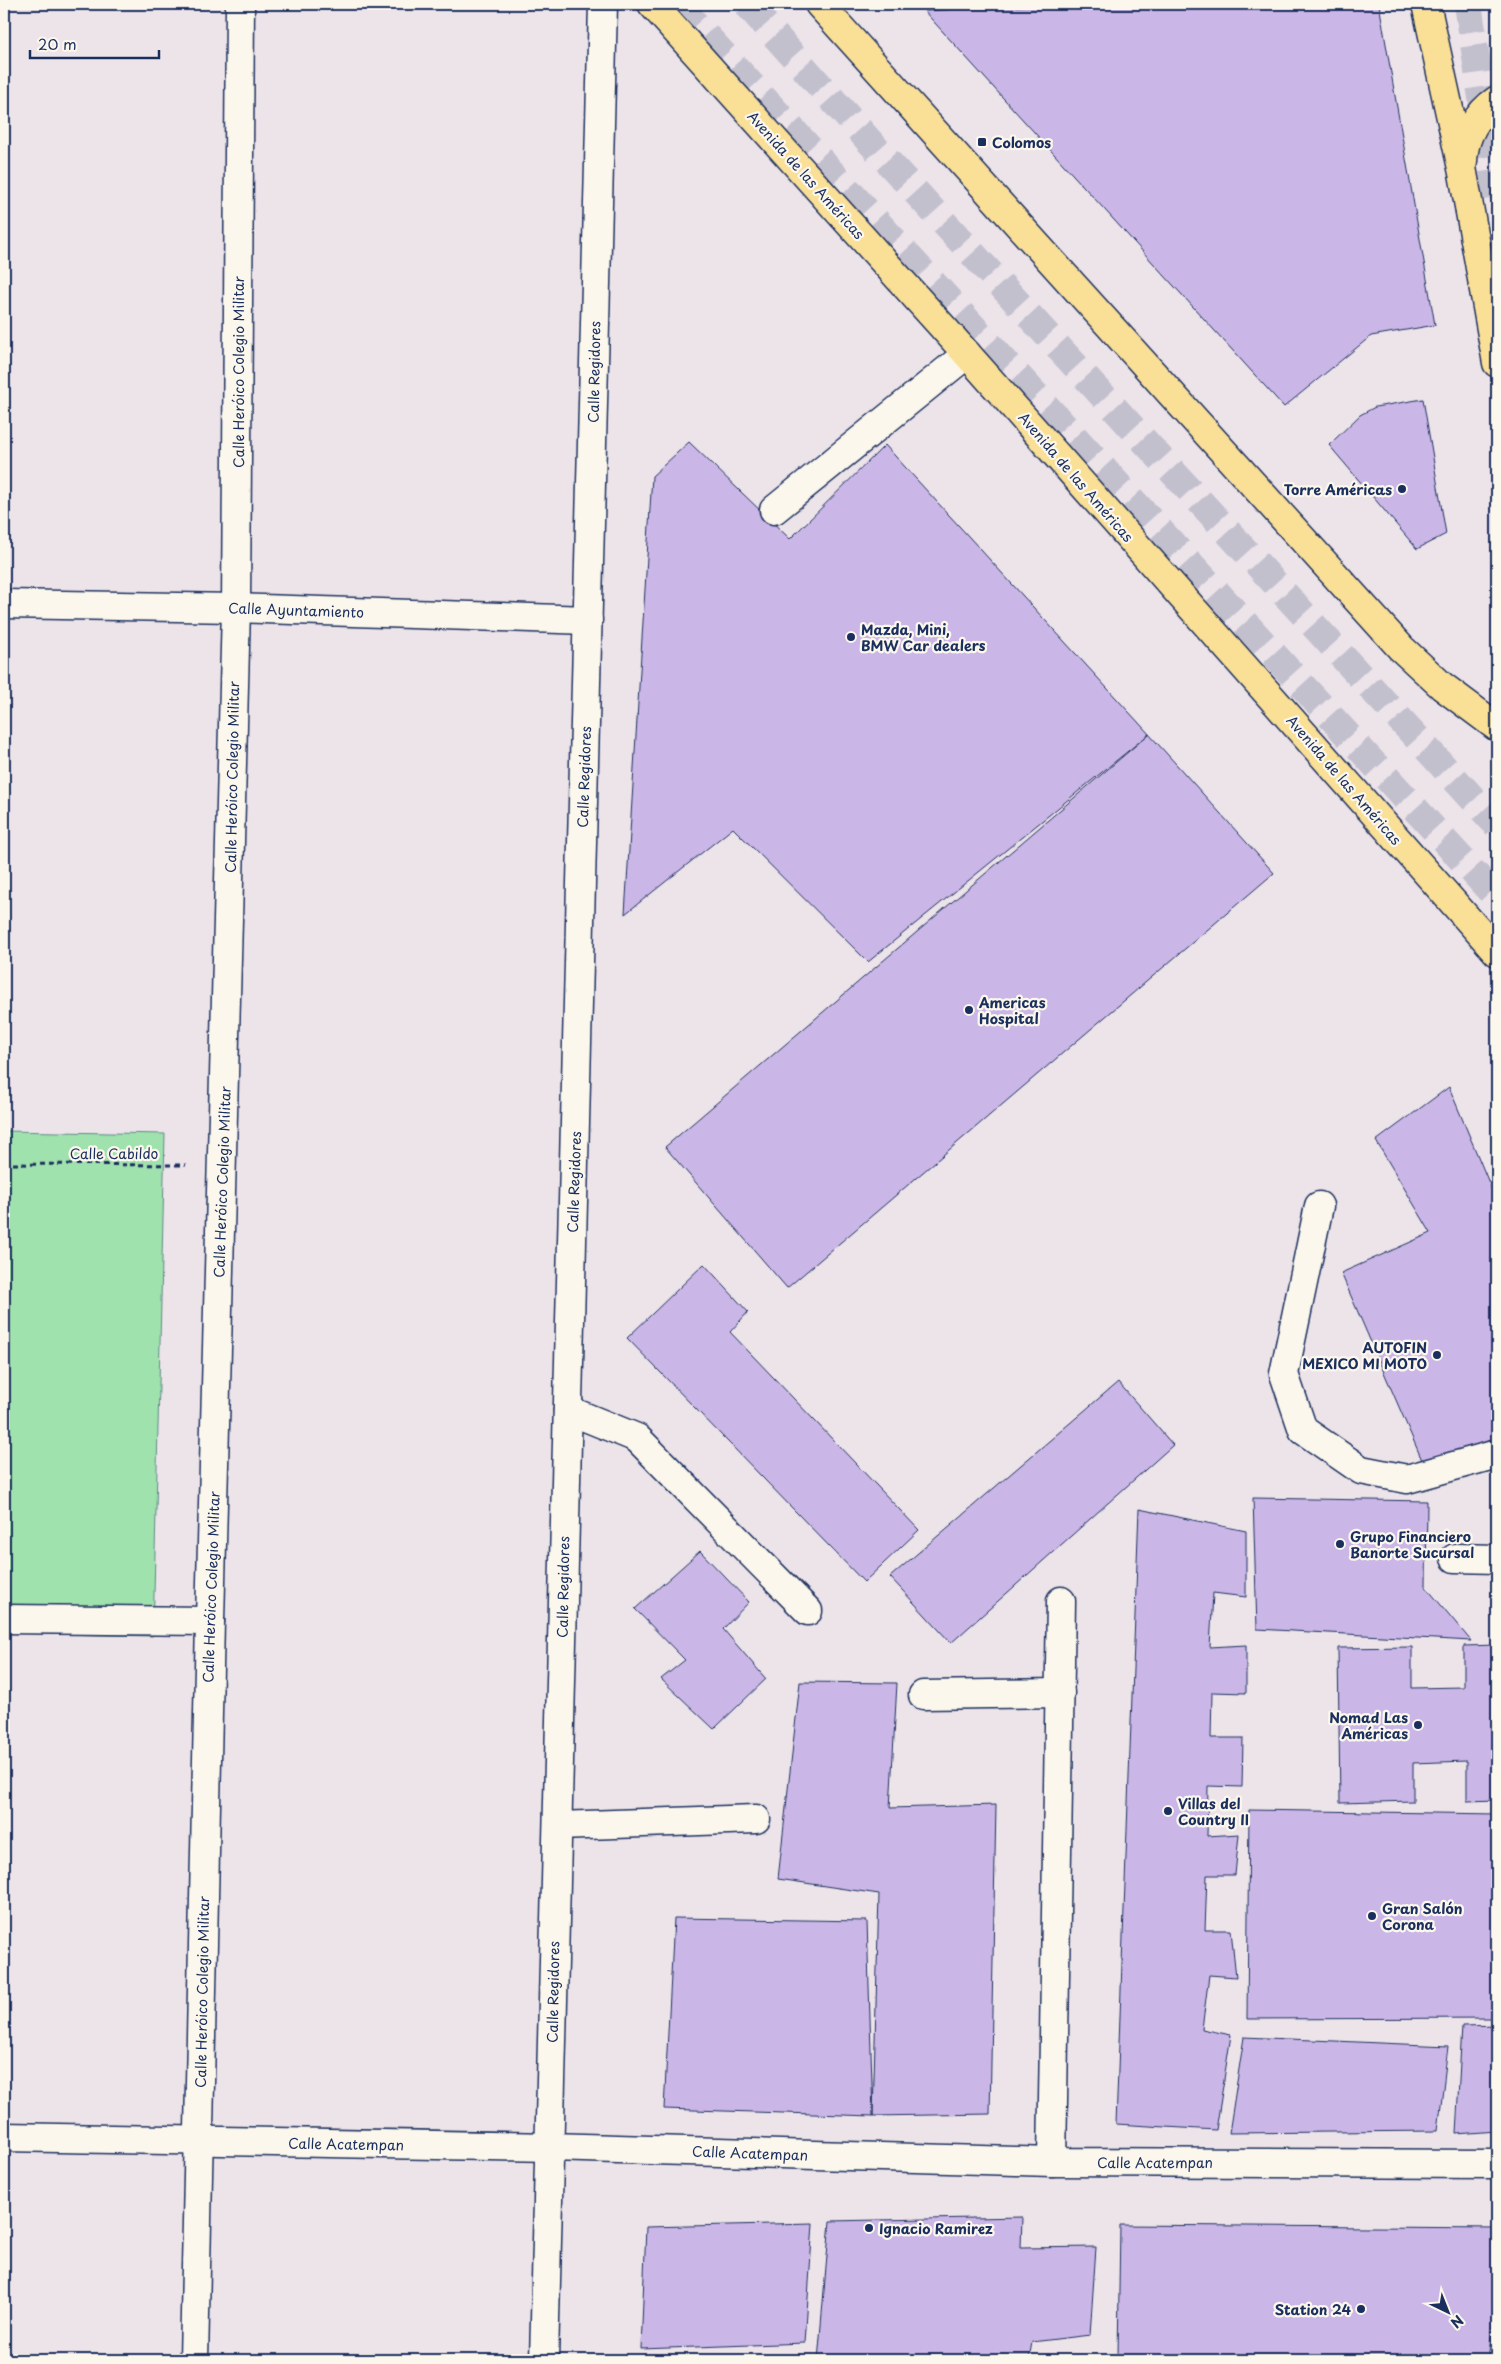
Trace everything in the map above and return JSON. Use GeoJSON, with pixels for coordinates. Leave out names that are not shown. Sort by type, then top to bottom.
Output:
{"type":"FeatureCollection","features":[{"type":"Feature","properties":{"kind":"main road","name":"Avenida de las Américas"},"geometry":{"type":"LineString","coordinates":[[652,4],[967,354],[1497,952]]}},
{"type":"Feature","properties":{"kind":"main road"},"geometry":{"type":"LineString","coordinates":[[819,4],[1401,648],[1442,686],[1497,727]]}},
{"type":"Feature","properties":{"kind":"main road"},"geometry":{"type":"LineString","coordinates":[[1426,4],[1463,173],[1497,363]]}},
{"type":"Feature","properties":{"kind":"main road"},"geometry":{"type":"LineString","coordinates":[[1463,173],[1463,154],[1468,135],[1478,118],[1497,100]]}},
{"type":"Feature","properties":{"kind":"street","name":"Calle Heróico Colegio Militar"},"geometry":{"type":"LineString","coordinates":[[194,2360],[210,1621],[236,608],[240,4]]}},
{"type":"Feature","properties":{"kind":"street","name":"Calle Regidores"},"geometry":{"type":"LineString","coordinates":[[544,2360],[604,4]]}},
{"type":"Feature","properties":{"kind":"street"},"geometry":{"type":"LineString","coordinates":[[774,510],[967,354]]}},
{"type":"Feature","properties":{"kind":"street","name":"Calle Ayuntamiento"},"geometry":{"type":"LineString","coordinates":[[4,604],[236,608],[588,620]]}},
{"type":"Feature","properties":{"kind":"street"},"geometry":{"type":"LineString","coordinates":[[1320,1206],[1284,1374],[1303,1430],[1361,1470],[1408,1479],[1497,1454]]}},
{"type":"Feature","properties":{"kind":"street"},"geometry":{"type":"LineString","coordinates":[[568,1410],[637,1438],[808,1610]]}},
{"type":"Feature","properties":{"kind":"street"},"geometry":{"type":"LineString","coordinates":[[1455,1558],[1497,1559]]}},
{"type":"Feature","properties":{"kind":"street"},"geometry":{"type":"LineString","coordinates":[[1052,2162],[1061,1601]]}},
{"type":"Feature","properties":{"kind":"street"},"geometry":{"type":"LineString","coordinates":[[4,1619],[210,1621]]}},
{"type":"Feature","properties":{"kind":"street"},"geometry":{"type":"LineString","coordinates":[[924,1695],[1060,1693]]}},
{"type":"Feature","properties":{"kind":"street"},"geometry":{"type":"LineString","coordinates":[[558,1826],[756,1819]]}},
{"type":"Feature","properties":{"kind":"street","name":"Calle Acatempan"},"geometry":{"type":"LineString","coordinates":[[4,2137],[550,2147],[1052,2162],[1497,2164]]}},
{"type":"Feature","properties":{"kind":"path","name":"Calle Cabildo"},"geometry":{"type":"LineString","coordinates":[[4,1164],[223,1165]]}},
{"type":"Feature","properties":{"kind":"green space"},"geometry":{"type":"Polygon","coordinates":[[[4,1131],[165,1134],[153,1636],[4,1633],[4,1131]]]}},
{"type":"Feature","properties":{"kind":"building"},"geometry":{"type":"Polygon","coordinates":[[[1057,4],[1379,4],[1435,325],[1371,336],[1284,407],[924,11],[1057,4]]]}},
{"type":"Feature","properties":{"kind":"building","name":"Torre Américas"},"geometry":{"type":"Polygon","coordinates":[[[1423,399],[1446,534],[1417,549],[1329,445],[1360,415],[1375,407],[1423,399]]]}},
{"type":"Feature","properties":{"kind":"building","name":"Mazda, Mini, BMW Car dealers"},"geometry":{"type":"Polygon","coordinates":[[[689,442],[790,539],[885,445],[1149,734],[868,962],[733,828],[625,914],[652,476],[689,442]]]}},
{"type":"Feature","properties":{"kind":"building","name":"Americas Hospital"},"geometry":{"type":"Polygon","coordinates":[[[1149,734],[1274,873],[787,1288],[665,1147],[1149,734]]]}},
{"type":"Feature","properties":{"kind":"building","name":"AUTOFIN MEXICO MI MOTO"},"geometry":{"type":"Polygon","coordinates":[[[1449,1087],[1497,1202],[1497,1437],[1425,1467],[1341,1273],[1431,1233],[1376,1141],[1449,1087]]]}},
{"type":"Feature","properties":{"kind":"building"},"geometry":{"type":"Polygon","coordinates":[[[704,1264],[748,1312],[730,1332],[919,1530],[864,1582],[627,1338],[704,1264]]]}},
{"type":"Feature","properties":{"kind":"building"},"geometry":{"type":"Polygon","coordinates":[[[1118,1382],[1173,1445],[951,1643],[890,1577],[1118,1382]]]}},
{"type":"Feature","properties":{"kind":"building","name":"Grupo Financiero Banorte Sucursal"},"geometry":{"type":"Polygon","coordinates":[[[1253,1498],[1427,1501],[1426,1587],[1471,1641],[1257,1629],[1253,1498]]]}},
{"type":"Feature","properties":{"kind":"building","name":"Villas del Country II"},"geometry":{"type":"Polygon","coordinates":[[[1139,1509],[1246,1531],[1246,1597],[1213,1593],[1210,1647],[1246,1645],[1246,1693],[1212,1692],[1211,1738],[1243,1738],[1242,1787],[1208,1786],[1207,1836],[1239,1834],[1235,1875],[1207,1875],[1205,1930],[1231,1930],[1236,1977],[1209,1975],[1202,2029],[1231,2035],[1216,2130],[1116,2124],[1139,1509]]]}},
{"type":"Feature","properties":{"kind":"building"},"geometry":{"type":"Polygon","coordinates":[[[700,1551],[749,1602],[723,1629],[766,1679],[714,1729],[661,1679],[685,1660],[635,1609],[700,1551]]]}},
{"type":"Feature","properties":{"kind":"building","name":"Nomad Las Américas"},"geometry":{"type":"Polygon","coordinates":[[[1497,1645],[1497,1800],[1467,1801],[1467,1761],[1413,1763],[1413,1801],[1340,1803],[1338,1648],[1412,1647],[1412,1688],[1464,1687],[1464,1646],[1497,1645]]]}},
{"type":"Feature","properties":{"kind":"building"},"geometry":{"type":"Polygon","coordinates":[[[800,1682],[897,1683],[890,1808],[996,1805],[990,2114],[873,2116],[879,1894],[778,1879],[800,1682]]]}},
{"type":"Feature","properties":{"kind":"building","name":"Gran Salón Corona"},"geometry":{"type":"Polygon","coordinates":[[[1249,1810],[1497,1814],[1497,2018],[1247,2019],[1249,1810]]]}},
{"type":"Feature","properties":{"kind":"building"},"geometry":{"type":"Polygon","coordinates":[[[674,1918],[867,1921],[873,2116],[664,2109],[674,1918]]]}},
{"type":"Feature","properties":{"kind":"building"},"geometry":{"type":"Polygon","coordinates":[[[1497,2025],[1497,2131],[1456,2134],[1462,2026],[1497,2025]]]}},
{"type":"Feature","properties":{"kind":"building"},"geometry":{"type":"Polygon","coordinates":[[[1244,2037],[1448,2046],[1438,2131],[1229,2133],[1244,2037]]]}},
{"type":"Feature","properties":{"kind":"building"},"geometry":{"type":"Polygon","coordinates":[[[1022,2217],[1021,2248],[1096,2247],[1090,2335],[1032,2342],[1029,2360],[818,2360],[830,2221],[1022,2217]]]}},
{"type":"Feature","properties":{"kind":"building"},"geometry":{"type":"Polygon","coordinates":[[[813,2223],[805,2343],[641,2349],[646,2227],[813,2223]]]}},
{"type":"Feature","properties":{"kind":"building"},"geometry":{"type":"Polygon","coordinates":[[[1120,2225],[1497,2228],[1497,2292],[1488,2360],[1157,2360],[1118,2357],[1120,2225]]]}},
{"type":"Feature","properties":{"kind":"tunnel"},"geometry":{"type":"LineString","coordinates":[[677,4],[1497,898]]}},
{"type":"Feature","properties":{"kind":"tunnel"},"geometry":{"type":"LineString","coordinates":[[747,4],[880,153],[1497,825]]}},
{"type":"Feature","properties":{"kind":"tunnel"},"geometry":{"type":"LineString","coordinates":[[1468,4],[1497,198]]}},
{"type":"Feature","properties":{"kind":"place","name":"Colomos"},"geometry":{"type":"Point","coordinates":[982,142]}},
{"type":"Feature","properties":{"kind":"place","name":"Torre Américas"},"geometry":{"type":"Point","coordinates":[1402,489]}},
{"type":"Feature","properties":{"kind":"place","name":"Mazda, Mini, BMW Car dealers"},"geometry":{"type":"Point","coordinates":[851,637]}},
{"type":"Feature","properties":{"kind":"place","name":"Americas Hospital"},"geometry":{"type":"Point","coordinates":[969,1010]}},
{"type":"Feature","properties":{"kind":"place","name":"AUTOFIN MEXICO MI MOTO"},"geometry":{"type":"Point","coordinates":[1437,1355]}},
{"type":"Feature","properties":{"kind":"place","name":"Grupo Financiero Banorte Sucursal"},"geometry":{"type":"Point","coordinates":[1340,1544]}},
{"type":"Feature","properties":{"kind":"place","name":"Nomad Las Américas"},"geometry":{"type":"Point","coordinates":[1418,1725]}},
{"type":"Feature","properties":{"kind":"place","name":"Villas del Country II"},"geometry":{"type":"Point","coordinates":[1168,1811]}},
{"type":"Feature","properties":{"kind":"place","name":"Gran Salón Corona"},"geometry":{"type":"Point","coordinates":[1372,1916]}},
{"type":"Feature","properties":{"kind":"place","name":"Ignacio Ramirez"},"geometry":{"type":"Point","coordinates":[869,2228]}},
{"type":"Feature","properties":{"kind":"place","name":"Station 24"},"geometry":{"type":"Point","coordinates":[1361,2309]}}]}
